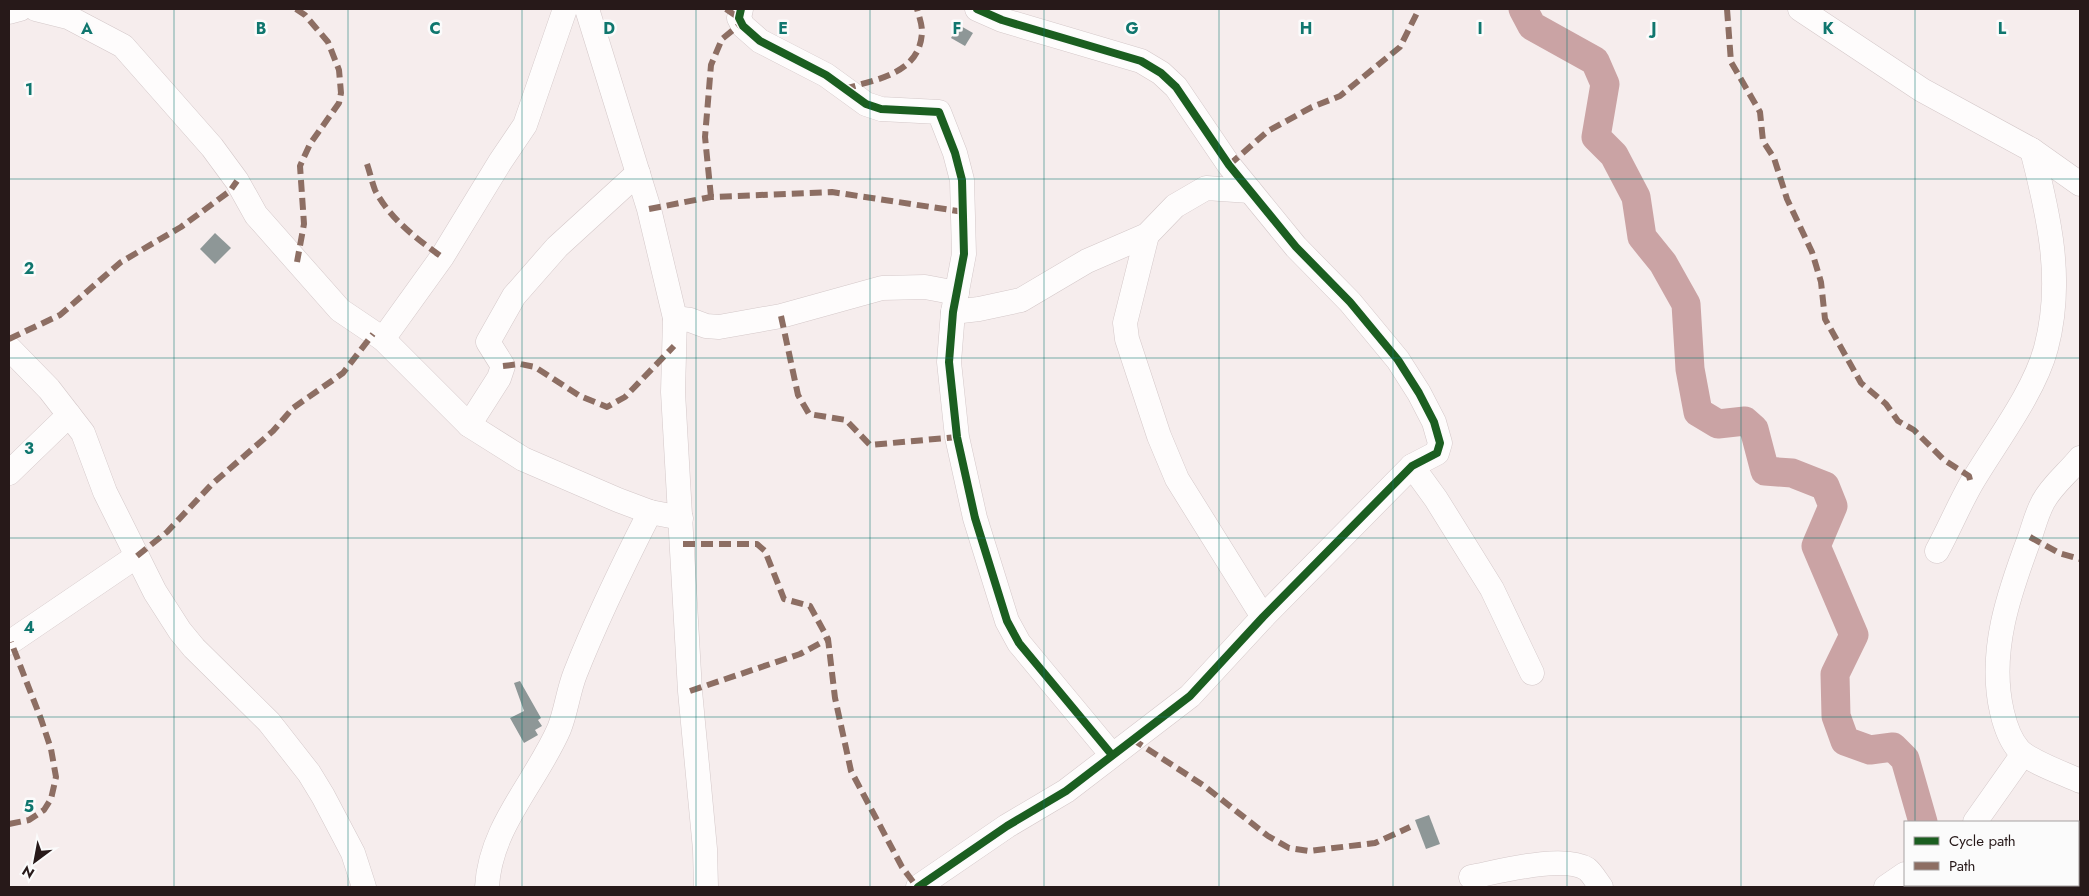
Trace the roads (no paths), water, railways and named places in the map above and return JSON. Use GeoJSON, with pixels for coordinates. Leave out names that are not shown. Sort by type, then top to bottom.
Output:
{"type":"FeatureCollection","features":[{"type":"Feature","properties":{"kind":"street"},"geometry":{"type":"LineString","coordinates":[[9,12],[20,9]]}},
{"type":"Feature","properties":{"kind":"street"},"geometry":{"type":"LineString","coordinates":[[36,9],[68,17],[123,46],[212,147],[236,181],[256,215],[340,310],[383,339],[469,425],[524,459],[650,512],[682,518]]}},
{"type":"Feature","properties":{"kind":"street"},"geometry":{"type":"LineString","coordinates":[[383,339],[442,257],[525,125],[583,9]]}},
{"type":"Feature","properties":{"kind":"street"},"geometry":{"type":"LineString","coordinates":[[583,9],[649,209],[675,318],[673,392],[682,518],[690,691],[705,849],[706,887]]}},
{"type":"Feature","properties":{"kind":"street"},"geometry":{"type":"LineString","coordinates":[[741,9],[739,18],[743,26],[760,41],[826,75],[866,104],[881,109],[939,112],[956,153],[962,180],[964,254],[955,303],[949,362],[957,437],[975,518],[1007,621],[1019,643],[1112,755]]}},
{"type":"Feature","properties":{"kind":"street"},"geometry":{"type":"LineString","coordinates":[[918,887],[1007,826],[1066,791],[1190,696],[1263,617],[1412,466],[1437,453],[1440,444],[1434,422],[1419,393],[1398,360],[1350,302],[1296,247],[1229,165],[1176,87],[1161,73],[1141,61],[1002,20],[977,9]]}},
{"type":"Feature","properties":{"kind":"street"},"geometry":{"type":"LineString","coordinates":[[1800,9],[1922,90],[2032,150],[2080,184]]}},
{"type":"Feature","properties":{"kind":"street"},"geometry":{"type":"LineString","coordinates":[[1937,551],[1971,484],[2024,396],[2046,350],[2051,323],[2055,266],[2048,216],[2032,150]]}},
{"type":"Feature","properties":{"kind":"street"},"geometry":{"type":"LineString","coordinates":[[469,425],[500,378],[503,366],[488,342],[514,296],[557,247],[638,173]]}},
{"type":"Feature","properties":{"kind":"street"},"geometry":{"type":"LineString","coordinates":[[675,318],[690,320],[706,326],[719,327],[781,316],[882,288],[924,287],[955,303],[979,309],[1021,300],[1087,261],[1147,235],[1175,206],[1206,188],[1250,190]]}},
{"type":"Feature","properties":{"kind":"street"},"geometry":{"type":"LineString","coordinates":[[1147,235],[1125,323],[1127,339],[1159,436],[1177,479],[1263,617]]}},
{"type":"Feature","properties":{"kind":"street"},"geometry":{"type":"LineString","coordinates":[[9,348],[48,389],[83,433],[105,492],[155,592],[180,631],[194,648],[269,722],[309,773],[353,853],[364,887]]}},
{"type":"Feature","properties":{"kind":"street"},"geometry":{"type":"LineString","coordinates":[[9,474],[69,415]]}},
{"type":"Feature","properties":{"kind":"street"},"geometry":{"type":"LineString","coordinates":[[2080,458],[2052,489],[2037,515],[2017,569],[2002,625],[1997,679],[1999,698],[2011,738],[2023,754],[2080,781]]}},
{"type":"Feature","properties":{"kind":"street"},"geometry":{"type":"LineString","coordinates":[[1412,466],[1436,499],[1492,588],[1532,673]]}},
{"type":"Feature","properties":{"kind":"street"},"geometry":{"type":"LineString","coordinates":[[487,887],[488,868],[498,840],[510,814],[529,785],[559,728],[574,676],[604,604],[650,512]]}},
{"type":"Feature","properties":{"kind":"street"},"geometry":{"type":"LineString","coordinates":[[9,643],[137,556]]}},
{"type":"Feature","properties":{"kind":"street"},"geometry":{"type":"LineString","coordinates":[[1976,821],[2023,754]]}},
{"type":"Feature","properties":{"kind":"street"},"geometry":{"type":"LineString","coordinates":[[1471,877],[1540,864],[1570,864],[1588,870],[1601,887]]}},
{"type":"Feature","properties":{"kind":"street"},"geometry":{"type":"LineString","coordinates":[[1886,887],[1904,875]]}},
{"type":"Feature","properties":{"kind":"waterway"},"geometry":{"type":"LineString","coordinates":[[1523,9],[1532,26],[1595,61],[1605,84],[1596,137],[1614,155],[1636,197],[1642,237],[1663,263],[1686,304],[1690,369],[1698,412],[1718,424],[1745,421],[1754,429],[1765,471],[1792,473],[1825,486],[1833,506],[1816,546],[1854,635],[1835,674],[1836,716],[1845,741],[1870,750],[1893,747],[1905,759],[1923,821]]}}]}
